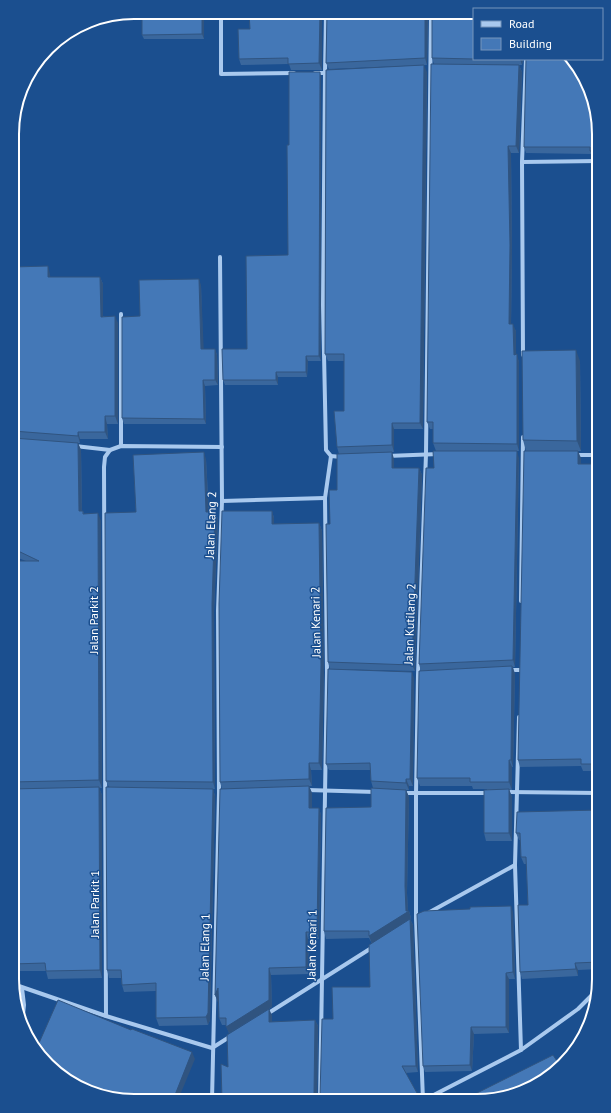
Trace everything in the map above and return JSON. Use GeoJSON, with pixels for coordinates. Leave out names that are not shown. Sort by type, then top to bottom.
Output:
{"type":"FeatureCollection","features":[{"type":"Feature","properties":{"kind":"street"},"geometry":{"type":"LineString","coordinates":[[221,19],[221,74],[303,73]]}},
{"type":"Feature","properties":{"kind":"street"},"geometry":{"type":"LineString","coordinates":[[326,19],[323,305],[326,450],[332,456],[344,458]]}},
{"type":"Feature","properties":{"kind":"street","name":"Jalan Kutilang 2"},"geometry":{"type":"LineString","coordinates":[[423,1094],[416,919],[416,794],[418,675],[426,454],[431,19]]}},
{"type":"Feature","properties":{"kind":"street"},"geometry":{"type":"LineString","coordinates":[[523,359],[522,162],[526,60]]}},
{"type":"Feature","properties":{"kind":"street"},"geometry":{"type":"LineString","coordinates":[[423,69],[439,68]]}},
{"type":"Feature","properties":{"kind":"street"},"geometry":{"type":"LineString","coordinates":[[518,68],[526,68]]}},
{"type":"Feature","properties":{"kind":"street"},"geometry":{"type":"LineString","coordinates":[[310,73],[333,73]]}},
{"type":"Feature","properties":{"kind":"street"},"geometry":{"type":"LineString","coordinates":[[522,162],[592,161]]}},
{"type":"Feature","properties":{"kind":"street","name":"Jalan Elang 2"},"geometry":{"type":"LineString","coordinates":[[219,793],[218,611],[222,501],[220,257]]}},
{"type":"Feature","properties":{"kind":"street"},"geometry":{"type":"LineString","coordinates":[[120,314],[121,446]]}},
{"type":"Feature","properties":{"kind":"street"},"geometry":{"type":"LineString","coordinates":[[521,606],[523,430]]}},
{"type":"Feature","properties":{"kind":"street"},"geometry":{"type":"LineString","coordinates":[[73,446],[110,450],[121,446],[222,447]]}},
{"type":"Feature","properties":{"kind":"street","name":"Jalan Parkit 2"},"geometry":{"type":"LineString","coordinates":[[104,792],[104,467],[105,457],[110,450]]}},
{"type":"Feature","properties":{"kind":"street"},"geometry":{"type":"LineString","coordinates":[[381,456],[448,454]]}},
{"type":"Feature","properties":{"kind":"street"},"geometry":{"type":"LineString","coordinates":[[516,454],[531,454]]}},
{"type":"Feature","properties":{"kind":"street"},"geometry":{"type":"LineString","coordinates":[[569,454],[592,455]]}},
{"type":"Feature","properties":{"kind":"street","name":"Jalan Kenari 2"},"geometry":{"type":"LineString","coordinates":[[324,789],[327,672],[325,498],[332,456]]}},
{"type":"Feature","properties":{"kind":"street"},"geometry":{"type":"LineString","coordinates":[[222,501],[325,498]]}},
{"type":"Feature","properties":{"kind":"street"},"geometry":{"type":"LineString","coordinates":[[520,662],[520,678]]}},
{"type":"Feature","properties":{"kind":"street"},"geometry":{"type":"LineString","coordinates":[[504,671],[520,670]]}},
{"type":"Feature","properties":{"kind":"street"},"geometry":{"type":"LineString","coordinates":[[327,672],[334,673]]}},
{"type":"Feature","properties":{"kind":"street"},"geometry":{"type":"LineString","coordinates":[[410,675],[426,674]]}},
{"type":"Feature","properties":{"kind":"street"},"geometry":{"type":"LineString","coordinates":[[519,708],[515,865],[521,1050]]}},
{"type":"Feature","properties":{"kind":"street"},"geometry":{"type":"LineString","coordinates":[[302,790],[324,789],[378,792]]}},
{"type":"Feature","properties":{"kind":"street","name":"Jalan Kenari 1"},"geometry":{"type":"LineString","coordinates":[[320,1094],[324,789]]}},
{"type":"Feature","properties":{"kind":"street"},"geometry":{"type":"LineString","coordinates":[[96,792],[112,792]]}},
{"type":"Feature","properties":{"kind":"street","name":"Jalan Parkit 1"},"geometry":{"type":"LineString","coordinates":[[104,792],[106,1016]]}},
{"type":"Feature","properties":{"kind":"street"},"geometry":{"type":"LineString","coordinates":[[393,792],[416,794],[494,793]]}},
{"type":"Feature","properties":{"kind":"street"},"geometry":{"type":"LineString","coordinates":[[211,793],[226,793]]}},
{"type":"Feature","properties":{"kind":"street","name":"Jalan Elang 1"},"geometry":{"type":"LineString","coordinates":[[212,1094],[219,793]]}},
{"type":"Feature","properties":{"kind":"street"},"geometry":{"type":"LineString","coordinates":[[501,793],[592,793]]}},
{"type":"Feature","properties":{"kind":"street"},"geometry":{"type":"LineString","coordinates":[[410,923],[515,865]]}},
{"type":"Feature","properties":{"kind":"street"},"geometry":{"type":"LineString","coordinates":[[264,1016],[379,944]]}},
{"type":"Feature","properties":{"kind":"street"},"geometry":{"type":"LineString","coordinates":[[19,987],[106,1016],[212,1048],[238,1032]]}},
{"type":"Feature","properties":{"kind":"street"},"geometry":{"type":"LineString","coordinates":[[22,988],[23,1010]]}},
{"type":"Feature","properties":{"kind":"street"},"geometry":{"type":"LineString","coordinates":[[436,1094],[521,1050],[578,1009],[591,996]]}},
{"type":"Feature","properties":{"kind":"building"},"geometry":{"type":"Polygon","coordinates":[[[142,19],[202,19],[202,34],[142,35],[142,19]]]}},
{"type":"Feature","properties":{"kind":"building"},"geometry":{"type":"Polygon","coordinates":[[[249,19],[320,19],[319,63],[288,64],[288,58],[239,59],[238,29],[250,29],[249,19]]]}},
{"type":"Feature","properties":{"kind":"building"},"geometry":{"type":"Polygon","coordinates":[[[327,19],[425,19],[425,58],[326,63],[327,19]]]}},
{"type":"Feature","properties":{"kind":"building"},"geometry":{"type":"Polygon","coordinates":[[[432,19],[473,19],[473,59],[432,58],[432,19]]]}},
{"type":"Feature","properties":{"kind":"building"},"geometry":{"type":"Polygon","coordinates":[[[526,60],[566,60],[573,70],[586,97],[591,119],[592,151],[590,151],[590,147],[524,147],[526,60]]]}},
{"type":"Feature","properties":{"kind":"building"},"geometry":{"type":"Polygon","coordinates":[[[431,64],[519,65],[516,146],[508,146],[510,245],[509,324],[513,324],[514,355],[517,354],[517,444],[433,443],[433,422],[427,422],[431,64]]]}},
{"type":"Feature","properties":{"kind":"building"},"geometry":{"type":"Polygon","coordinates":[[[424,65],[420,423],[392,423],[392,445],[337,447],[334,411],[344,411],[344,354],[325,354],[326,70],[424,65]]]}},
{"type":"Feature","properties":{"kind":"building"},"geometry":{"type":"Polygon","coordinates":[[[289,72],[320,72],[319,356],[306,356],[306,372],[276,372],[276,380],[223,380],[222,349],[247,349],[246,256],[288,255],[287,145],[289,145],[289,72]]]}},
{"type":"Feature","properties":{"kind":"building"},"geometry":{"type":"Polygon","coordinates":[[[48,266],[48,277],[100,277],[101,317],[115,316],[115,416],[105,416],[105,432],[78,432],[78,436],[19,431],[19,267],[48,266]]]}},
{"type":"Feature","properties":{"kind":"building"},"geometry":{"type":"Polygon","coordinates":[[[199,279],[201,349],[215,349],[215,380],[203,380],[204,419],[122,418],[122,317],[140,316],[139,280],[199,279]]]}},
{"type":"Feature","properties":{"kind":"building"},"geometry":{"type":"Polygon","coordinates":[[[576,350],[577,441],[523,440],[522,351],[576,350]]]}},
{"type":"Feature","properties":{"kind":"building"},"geometry":{"type":"Polygon","coordinates":[[[19,438],[78,443],[79,511],[83,511],[83,514],[98,513],[99,780],[19,782],[19,561],[39,561],[19,551],[19,438]]]}},
{"type":"Feature","properties":{"kind":"building"},"geometry":{"type":"Polygon","coordinates":[[[433,451],[517,451],[513,660],[419,664],[426,468],[434,468],[433,451]]]}},
{"type":"Feature","properties":{"kind":"building"},"geometry":{"type":"Polygon","coordinates":[[[524,451],[578,451],[578,464],[592,464],[592,764],[581,764],[581,759],[518,760],[524,451]]]}},
{"type":"Feature","properties":{"kind":"building"},"geometry":{"type":"Polygon","coordinates":[[[204,452],[206,512],[215,512],[212,604],[213,782],[106,781],[105,513],[136,512],[133,455],[204,452]]]}},
{"type":"Feature","properties":{"kind":"building"},"geometry":{"type":"Polygon","coordinates":[[[392,452],[392,468],[419,468],[412,665],[328,662],[326,524],[330,524],[329,490],[337,490],[337,454],[392,452]]]}},
{"type":"Feature","properties":{"kind":"building"},"geometry":{"type":"Polygon","coordinates":[[[222,511],[272,511],[272,524],[319,523],[321,665],[319,763],[309,763],[309,779],[220,782],[219,604],[222,511]]]}},
{"type":"Feature","properties":{"kind":"building"},"geometry":{"type":"Polygon","coordinates":[[[512,666],[511,760],[509,760],[509,782],[470,782],[470,778],[417,778],[419,671],[512,666]]]}},
{"type":"Feature","properties":{"kind":"building"},"geometry":{"type":"Polygon","coordinates":[[[328,669],[412,672],[410,779],[406,779],[406,783],[371,781],[370,763],[326,764],[328,669]]]}},
{"type":"Feature","properties":{"kind":"building"},"geometry":{"type":"Polygon","coordinates":[[[309,786],[309,808],[319,808],[317,932],[306,932],[306,967],[269,968],[269,1000],[226,1027],[226,1018],[219,1018],[218,988],[215,995],[220,789],[309,786]]]}},
{"type":"Feature","properties":{"kind":"building"},"geometry":{"type":"Polygon","coordinates":[[[99,787],[100,970],[46,971],[45,963],[19,964],[19,789],[99,787]]]}},
{"type":"Feature","properties":{"kind":"building"},"geometry":{"type":"Polygon","coordinates":[[[106,787],[213,789],[208,1013],[206,1017],[156,1018],[156,983],[122,985],[121,970],[107,970],[106,787]]]}},
{"type":"Feature","properties":{"kind":"building"},"geometry":{"type":"Polygon","coordinates":[[[371,788],[406,790],[405,886],[406,911],[409,911],[369,936],[369,931],[324,931],[326,808],[371,807],[371,788]]]}},
{"type":"Feature","properties":{"kind":"building"},"geometry":{"type":"Polygon","coordinates":[[[509,789],[509,833],[484,833],[484,790],[509,789]]]}},
{"type":"Feature","properties":{"kind":"building"},"geometry":{"type":"Polygon","coordinates":[[[592,810],[592,962],[575,963],[576,969],[520,972],[518,905],[528,905],[526,857],[521,857],[520,833],[516,833],[517,812],[592,810]]]}},
{"type":"Feature","properties":{"kind":"building"},"geometry":{"type":"Polygon","coordinates":[[[511,906],[513,972],[506,973],[506,1027],[471,1027],[470,1065],[423,1066],[417,914],[424,911],[470,909],[470,907],[511,906]]]}},
{"type":"Feature","properties":{"kind":"building"},"geometry":{"type":"Polygon","coordinates":[[[410,919],[416,1066],[402,1066],[417,1094],[320,1094],[322,1019],[333,1019],[332,987],[370,987],[369,945],[410,919]]]}},
{"type":"Feature","properties":{"kind":"building"},"geometry":{"type":"Polygon","coordinates":[[[58,1000],[131,1030],[132,1029],[192,1052],[175,1094],[134,1094],[104,1090],[76,1079],[58,1066],[47,1055],[38,1043],[39,1043],[58,1000]]]}},
{"type":"Feature","properties":{"kind":"building"},"geometry":{"type":"Polygon","coordinates":[[[269,1009],[269,1022],[315,1020],[314,1094],[222,1094],[221,1064],[228,1067],[227,1035],[269,1009]]]}},
{"type":"Feature","properties":{"kind":"building"},"geometry":{"type":"Polygon","coordinates":[[[553,1055],[557,1061],[541,1075],[514,1088],[500,1092],[475,1094],[553,1055]]]}}]}
